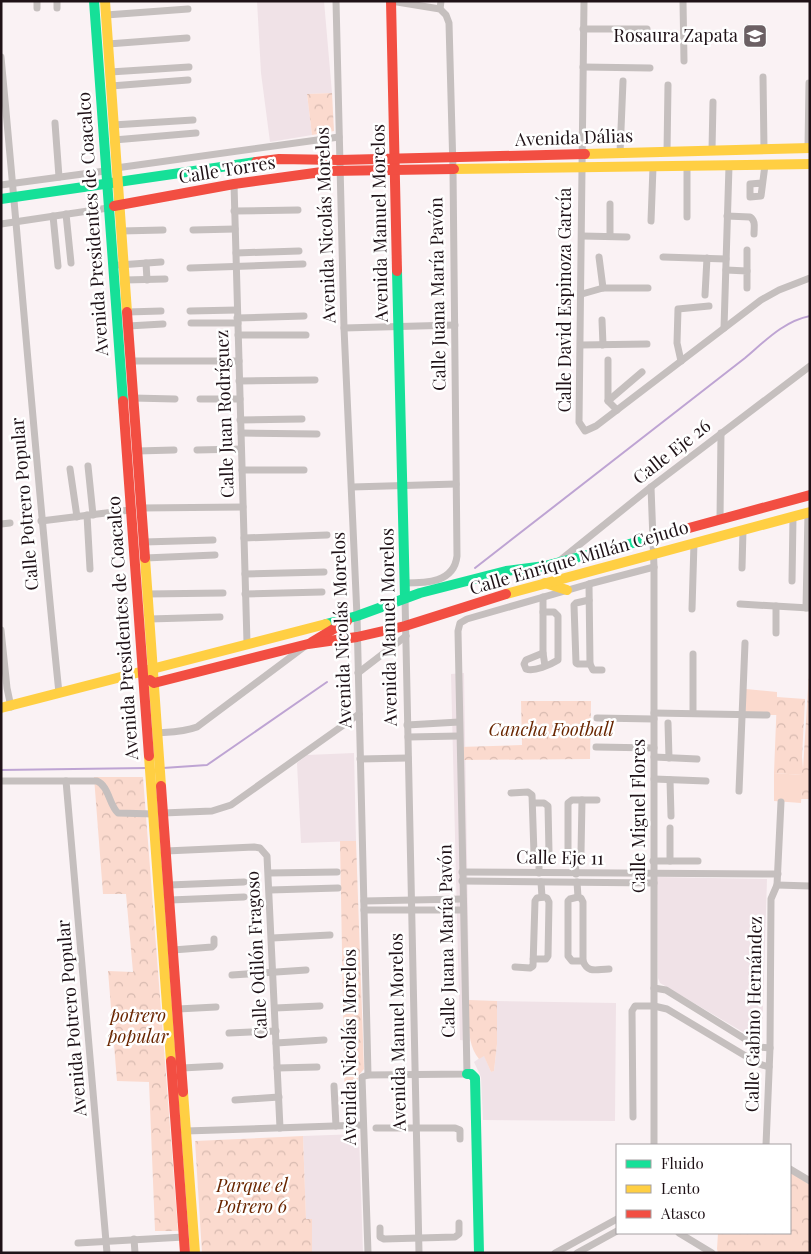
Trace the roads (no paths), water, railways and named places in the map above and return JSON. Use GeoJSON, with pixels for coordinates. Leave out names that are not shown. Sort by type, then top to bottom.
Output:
{"type":"FeatureCollection","features":[{"type":"Feature","properties":{"kind":"street","name":"Avenida Presidentes de Coacalco"},"geometry":{"type":"LineString","coordinates":[[94,1],[111,169],[117,182],[124,265],[133,398],[129,415],[137,451],[136,509],[144,542],[145,558],[140,571],[147,594],[153,669],[157,733],[154,748]]}},
{"type":"Feature","properties":{"kind":"street","name":"Avenida Presidentes de Coacalco"},"geometry":{"type":"LineString","coordinates":[[105,1],[114,140],[111,169],[106,184],[129,415],[136,509],[140,571],[142,672],[154,748],[186,1199],[195,1253]]}},
{"type":"Feature","properties":{"kind":"street","name":"Avenida Nicolás Morelos"},"geometry":{"type":"LineString","coordinates":[[336,1],[344,328],[357,616],[368,1076],[362,1078],[368,1253]]}},
{"type":"Feature","properties":{"kind":"street"},"geometry":{"type":"LineString","coordinates":[[391,1],[440,5]]}},
{"type":"Feature","properties":{"kind":"street","name":"Avenida Manuel Morelos"},"geometry":{"type":"LineString","coordinates":[[391,1],[420,1253]]}},
{"type":"Feature","properties":{"kind":"street"},"geometry":{"type":"LineString","coordinates":[[581,154],[584,1]]}},
{"type":"Feature","properties":{"kind":"street"},"geometry":{"type":"LineString","coordinates":[[683,1],[684,61]]}},
{"type":"Feature","properties":{"kind":"street","name":"Calle Juana María Pavón"},"geometry":{"type":"LineString","coordinates":[[404,583],[435,580],[444,577],[456,564],[457,556],[453,158],[449,22],[440,5]]}},
{"type":"Feature","properties":{"kind":"street"},"geometry":{"type":"LineString","coordinates":[[106,15],[188,9]]}},
{"type":"Feature","properties":{"kind":"street"},"geometry":{"type":"LineString","coordinates":[[583,28],[647,28]]}},
{"type":"Feature","properties":{"kind":"street"},"geometry":{"type":"LineString","coordinates":[[108,44],[188,38]]}},
{"type":"Feature","properties":{"kind":"street"},"geometry":{"type":"LineString","coordinates":[[1,57],[16,222]]}},
{"type":"Feature","properties":{"kind":"street"},"geometry":{"type":"LineString","coordinates":[[110,72],[189,67]]}},
{"type":"Feature","properties":{"kind":"street"},"geometry":{"type":"LineString","coordinates":[[582,67],[650,68]]}},
{"type":"Feature","properties":{"kind":"street"},"geometry":{"type":"LineString","coordinates":[[763,77],[764,149]]}},
{"type":"Feature","properties":{"kind":"street"},"geometry":{"type":"LineString","coordinates":[[110,86],[188,80]]}},
{"type":"Feature","properties":{"kind":"street"},"geometry":{"type":"LineString","coordinates":[[620,153],[623,81]]}},
{"type":"Feature","properties":{"kind":"street"},"geometry":{"type":"LineString","coordinates":[[798,165],[805,148],[809,82]]}},
{"type":"Feature","properties":{"kind":"street"},"geometry":{"type":"LineString","coordinates":[[651,221],[656,167],[663,152],[668,85]]}},
{"type":"Feature","properties":{"kind":"street"},"geometry":{"type":"LineString","coordinates":[[712,150],[713,102]]}},
{"type":"Feature","properties":{"kind":"street"},"geometry":{"type":"LineString","coordinates":[[113,125],[193,120]]}},
{"type":"Feature","properties":{"kind":"street"},"geometry":{"type":"LineString","coordinates":[[55,123],[59,177]]}},
{"type":"Feature","properties":{"kind":"street"},"geometry":{"type":"LineString","coordinates":[[114,140],[196,132]]}},
{"type":"Feature","properties":{"kind":"street"},"geometry":{"type":"LineString","coordinates":[[1,185],[339,136]]}},
{"type":"Feature","properties":{"kind":"street","name":"Avenida Dálias"},"geometry":{"type":"LineString","coordinates":[[1,199],[279,159],[453,158],[805,148]]}},
{"type":"Feature","properties":{"kind":"street","name":"Calle David Espinoza García"},"geometry":{"type":"LineString","coordinates":[[581,154],[582,294],[580,422],[585,431],[596,426],[617,410]]}},
{"type":"Feature","properties":{"kind":"street"},"geometry":{"type":"LineString","coordinates":[[296,159],[329,171]]}},
{"type":"Feature","properties":{"kind":"street","name":"Avenida Dálias"},"geometry":{"type":"LineString","coordinates":[[340,172],[810,164]]}},
{"type":"Feature","properties":{"kind":"street"},"geometry":{"type":"LineString","coordinates":[[762,183],[765,165]]}},
{"type":"Feature","properties":{"kind":"street"},"geometry":{"type":"LineString","coordinates":[[724,328],[729,166]]}},
{"type":"Feature","properties":{"kind":"street"},"geometry":{"type":"LineString","coordinates":[[687,167],[687,217]]}},
{"type":"Feature","properties":{"kind":"street","name":"Calle Torres"},"geometry":{"type":"LineString","coordinates":[[108,208],[119,204],[234,184],[329,171],[340,172]]}},
{"type":"Feature","properties":{"kind":"street","name":"Calle Juan Rodríguez"},"geometry":{"type":"LineString","coordinates":[[234,184],[247,643]]}},
{"type":"Feature","properties":{"kind":"street"},"geometry":{"type":"LineString","coordinates":[[610,204],[610,236]]}},
{"type":"Feature","properties":{"kind":"street"},"geometry":{"type":"LineString","coordinates":[[1,224],[108,208]]}},
{"type":"Feature","properties":{"kind":"street"},"geometry":{"type":"LineString","coordinates":[[234,211],[298,210]]}},
{"type":"Feature","properties":{"kind":"street"},"geometry":{"type":"LineString","coordinates":[[66,214],[71,263]]}},
{"type":"Feature","properties":{"kind":"street"},"geometry":{"type":"LineString","coordinates":[[53,216],[58,266]]}},
{"type":"Feature","properties":{"kind":"street"},"geometry":{"type":"LineString","coordinates":[[728,216],[750,217],[753,219],[755,222],[754,234]]}},
{"type":"Feature","properties":{"kind":"street","name":"Calle Potrero Popular"},"geometry":{"type":"LineString","coordinates":[[16,222],[41,521],[58,693]]}},
{"type":"Feature","properties":{"kind":"street"},"geometry":{"type":"LineString","coordinates":[[193,230],[235,229]]}},
{"type":"Feature","properties":{"kind":"street"},"geometry":{"type":"LineString","coordinates":[[121,231],[162,230]]}},
{"type":"Feature","properties":{"kind":"street"},"geometry":{"type":"LineString","coordinates":[[582,236],[627,237]]}},
{"type":"Feature","properties":{"kind":"street"},"geometry":{"type":"LineString","coordinates":[[747,250],[747,288]]}},
{"type":"Feature","properties":{"kind":"street"},"geometry":{"type":"LineString","coordinates":[[236,253],[299,251]]}},
{"type":"Feature","properties":{"kind":"street"},"geometry":{"type":"LineString","coordinates":[[599,257],[603,288]]}},
{"type":"Feature","properties":{"kind":"street"},"geometry":{"type":"LineString","coordinates":[[663,257],[726,259]]}},
{"type":"Feature","properties":{"kind":"street"},"geometry":{"type":"LineString","coordinates":[[705,295],[707,258]]}},
{"type":"Feature","properties":{"kind":"street"},"geometry":{"type":"LineString","coordinates":[[113,266],[161,262]]}},
{"type":"Feature","properties":{"kind":"street"},"geometry":{"type":"LineString","coordinates":[[146,263],[147,280]]}},
{"type":"Feature","properties":{"kind":"street"},"geometry":{"type":"LineString","coordinates":[[190,268],[303,264]]}},
{"type":"Feature","properties":{"kind":"street"},"geometry":{"type":"LineString","coordinates":[[726,270],[747,271]]}},
{"type":"Feature","properties":{"kind":"street"},"geometry":{"type":"LineString","coordinates":[[608,360],[608,401],[617,410],[761,300],[779,290],[810,278]]}},
{"type":"Feature","properties":{"kind":"street"},"geometry":{"type":"LineString","coordinates":[[125,280],[165,279]]}},
{"type":"Feature","properties":{"kind":"street"},"geometry":{"type":"LineString","coordinates":[[582,294],[603,288],[648,288]]}},
{"type":"Feature","properties":{"kind":"street"},"geometry":{"type":"LineString","coordinates":[[681,361],[677,343],[678,309],[709,306]]}},
{"type":"Feature","properties":{"kind":"street"},"geometry":{"type":"LineString","coordinates":[[127,312],[162,311]]}},
{"type":"Feature","properties":{"kind":"street"},"geometry":{"type":"LineString","coordinates":[[190,311],[237,317]]}},
{"type":"Feature","properties":{"kind":"street"},"geometry":{"type":"LineString","coordinates":[[191,323],[237,317],[304,316]]}},
{"type":"Feature","properties":{"kind":"street"},"geometry":{"type":"LineString","coordinates":[[602,320],[602,344]]}},
{"type":"Feature","properties":{"kind":"street"},"geometry":{"type":"LineString","coordinates":[[128,326],[163,324]]}},
{"type":"Feature","properties":{"kind":"street"},"geometry":{"type":"LineString","coordinates":[[344,328],[455,325]]}},
{"type":"Feature","properties":{"kind":"street"},"geometry":{"type":"LineString","coordinates":[[238,335],[306,335]]}},
{"type":"Feature","properties":{"kind":"street"},"geometry":{"type":"LineString","coordinates":[[581,345],[647,344]]}},
{"type":"Feature","properties":{"kind":"street"},"geometry":{"type":"LineString","coordinates":[[130,361],[239,361]]}},
{"type":"Feature","properties":{"kind":"street","name":"Calle Eje 26"},"geometry":{"type":"LineString","coordinates":[[555,564],[651,487],[810,366]]}},
{"type":"Feature","properties":{"kind":"street"},"geometry":{"type":"LineString","coordinates":[[608,401],[642,372]]}},
{"type":"Feature","properties":{"kind":"street"},"geometry":{"type":"LineString","coordinates":[[239,381],[315,380]]}},
{"type":"Feature","properties":{"kind":"street"},"geometry":{"type":"LineString","coordinates":[[133,398],[175,398]]}},
{"type":"Feature","properties":{"kind":"street"},"geometry":{"type":"LineString","coordinates":[[200,399],[240,399]]}},
{"type":"Feature","properties":{"kind":"street"},"geometry":{"type":"LineString","coordinates":[[240,420],[302,419]]}},
{"type":"Feature","properties":{"kind":"street"},"geometry":{"type":"LineString","coordinates":[[241,432],[317,434]]}},
{"type":"Feature","properties":{"kind":"street"},"geometry":{"type":"LineString","coordinates":[[720,520],[721,433]]}},
{"type":"Feature","properties":{"kind":"street"},"geometry":{"type":"LineString","coordinates":[[197,450],[241,449]]}},
{"type":"Feature","properties":{"kind":"street"},"geometry":{"type":"LineString","coordinates":[[137,451],[174,450]]}},
{"type":"Feature","properties":{"kind":"street"},"geometry":{"type":"LineString","coordinates":[[88,466],[90,569]]}},
{"type":"Feature","properties":{"kind":"street"},"geometry":{"type":"LineString","coordinates":[[70,469],[78,516]]}},
{"type":"Feature","properties":{"kind":"street"},"geometry":{"type":"LineString","coordinates":[[242,470],[304,470]]}},
{"type":"Feature","properties":{"kind":"street"},"geometry":{"type":"LineString","coordinates":[[352,487],[456,484]]}},
{"type":"Feature","properties":{"kind":"street","name":"Calle Miguel Flores"},"geometry":{"type":"LineString","coordinates":[[651,487],[654,567],[654,1144]]}},
{"type":"Feature","properties":{"kind":"street","name":"Calle Enrique Millán Cejudo"},"geometry":{"type":"LineString","coordinates":[[357,616],[405,598],[506,571],[555,564],[810,495]]}},
{"type":"Feature","properties":{"kind":"street"},"geometry":{"type":"LineString","coordinates":[[41,521],[136,509],[243,507]]}},
{"type":"Feature","properties":{"kind":"street"},"geometry":{"type":"LineString","coordinates":[[740,604],[808,608],[809,512]]}},
{"type":"Feature","properties":{"kind":"street","name":"Calle Enrique Millán Cejudo"},"geometry":{"type":"LineString","coordinates":[[308,644],[405,631],[473,604],[544,583],[809,512]]}},
{"type":"Feature","properties":{"kind":"street"},"geometry":{"type":"LineString","coordinates":[[792,581],[793,517]]}},
{"type":"Feature","properties":{"kind":"street"},"geometry":{"type":"LineString","coordinates":[[1,524],[10,523]]}},
{"type":"Feature","properties":{"kind":"street"},"geometry":{"type":"LineString","coordinates":[[742,530],[742,568]]}},
{"type":"Feature","properties":{"kind":"street"},"geometry":{"type":"LineString","coordinates":[[244,538],[327,535]]}},
{"type":"Feature","properties":{"kind":"street"},"geometry":{"type":"LineString","coordinates":[[144,542],[213,540]]}},
{"type":"Feature","properties":{"kind":"street"},"geometry":{"type":"LineString","coordinates":[[692,609],[694,543]]}},
{"type":"Feature","properties":{"kind":"street"},"geometry":{"type":"LineString","coordinates":[[145,558],[215,555]]}},
{"type":"Feature","properties":{"kind":"street"},"geometry":{"type":"LineString","coordinates":[[545,666],[543,597],[654,567]]}},
{"type":"Feature","properties":{"kind":"street"},"geometry":{"type":"LineString","coordinates":[[245,574],[324,572]]}},
{"type":"Feature","properties":{"kind":"street"},"geometry":{"type":"LineString","coordinates":[[544,583],[567,590]]}},
{"type":"Feature","properties":{"kind":"street"},"geometry":{"type":"LineString","coordinates":[[589,584],[590,664],[593,670],[602,670]]}},
{"type":"Feature","properties":{"kind":"street"},"geometry":{"type":"LineString","coordinates":[[245,594],[322,592]]}},
{"type":"Feature","properties":{"kind":"street"},"geometry":{"type":"LineString","coordinates":[[147,594],[223,593]]}},
{"type":"Feature","properties":{"kind":"street","name":"Calle Juana María Pavón"},"geometry":{"type":"LineString","coordinates":[[478,1253],[474,1078],[471,1074],[467,1074],[462,910],[458,631],[460,623],[467,619],[543,597]]}},
{"type":"Feature","properties":{"kind":"street"},"geometry":{"type":"LineString","coordinates":[[589,600],[574,605],[576,663],[590,664]]}},
{"type":"Feature","properties":{"kind":"street"},"geometry":{"type":"LineString","coordinates":[[776,606],[776,633]]}},
{"type":"Feature","properties":{"kind":"street"},"geometry":{"type":"LineString","coordinates":[[543,612],[554,612],[558,616],[558,660],[545,666],[527,670],[524,664],[526,660],[544,653]]}},
{"type":"Feature","properties":{"kind":"street"},"geometry":{"type":"LineString","coordinates":[[1,630],[7,688],[6,707],[357,616]]}},
{"type":"Feature","properties":{"kind":"street"},"geometry":{"type":"LineString","coordinates":[[157,733],[188,731],[197,727],[308,644],[357,616]]}},
{"type":"Feature","properties":{"kind":"street"},"geometry":{"type":"LineString","coordinates":[[149,619],[220,618]]}},
{"type":"Feature","properties":{"kind":"street"},"geometry":{"type":"LineString","coordinates":[[358,672],[405,631]]}},
{"type":"Feature","properties":{"kind":"street"},"geometry":{"type":"LineString","coordinates":[[739,791],[745,643]]}},
{"type":"Feature","properties":{"kind":"street"},"geometry":{"type":"LineString","coordinates":[[142,672],[154,684],[308,644]]}},
{"type":"Feature","properties":{"kind":"street"},"geometry":{"type":"LineString","coordinates":[[693,714],[694,654]]}},
{"type":"Feature","properties":{"kind":"street"},"geometry":{"type":"LineString","coordinates":[[1,781],[101,783],[118,813],[159,814],[212,811],[231,805],[359,714]]}},
{"type":"Feature","properties":{"kind":"street"},"geometry":{"type":"LineString","coordinates":[[597,718],[693,714],[767,716]]}},
{"type":"Feature","properties":{"kind":"street"},"geometry":{"type":"LineString","coordinates":[[408,724],[459,722]]}},
{"type":"Feature","properties":{"kind":"street"},"geometry":{"type":"LineString","coordinates":[[668,722],[669,758]]}},
{"type":"Feature","properties":{"kind":"street"},"geometry":{"type":"LineString","coordinates":[[408,737],[459,736]]}},
{"type":"Feature","properties":{"kind":"street"},"geometry":{"type":"LineString","coordinates":[[596,748],[654,748]]}},
{"type":"Feature","properties":{"kind":"street"},"geometry":{"type":"LineString","coordinates":[[360,759],[408,758]]}},
{"type":"Feature","properties":{"kind":"street"},"geometry":{"type":"LineString","coordinates":[[654,758],[697,759]]}},
{"type":"Feature","properties":{"kind":"street"},"geometry":{"type":"LineString","coordinates":[[654,779],[706,781]]}},
{"type":"Feature","properties":{"kind":"street"},"geometry":{"type":"LineString","coordinates":[[670,780],[671,816]]}},
{"type":"Feature","properties":{"kind":"street","name":"Avenida Potrero Popular"},"geometry":{"type":"LineString","coordinates":[[66,781],[107,1253]]}},
{"type":"Feature","properties":{"kind":"street"},"geometry":{"type":"LineString","coordinates":[[511,793],[531,793],[534,803],[534,852],[535,856],[546,857],[548,854],[549,808],[546,803],[534,803]]}},
{"type":"Feature","properties":{"kind":"street"},"geometry":{"type":"LineString","coordinates":[[575,858],[571,857],[568,853],[568,804],[571,800],[597,800]]}},
{"type":"Feature","properties":{"kind":"street"},"geometry":{"type":"LineString","coordinates":[[575,858],[580,856],[581,853],[582,800]]}},
{"type":"Feature","properties":{"kind":"street","name":"Calle Gabino Hernández"},"geometry":{"type":"LineString","coordinates":[[766,1144],[770,1048],[771,898],[777,885],[781,802]]}},
{"type":"Feature","properties":{"kind":"street"},"geometry":{"type":"LineString","coordinates":[[670,828],[670,861]]}},
{"type":"Feature","properties":{"kind":"street","name":"Calle Odilón Fragoso"},"geometry":{"type":"LineString","coordinates":[[163,858],[254,847],[260,848],[268,856],[280,1128]]}},
{"type":"Feature","properties":{"kind":"street"},"geometry":{"type":"LineString","coordinates":[[539,857],[539,873]]}},
{"type":"Feature","properties":{"kind":"street","name":"Avenida Presidentes de Coacalco"},"geometry":{"type":"LineString","coordinates":[[163,858],[169,885],[178,1009],[175,1048],[182,1068],[186,1131],[185,1253]]}},
{"type":"Feature","properties":{"kind":"street"},"geometry":{"type":"LineString","coordinates":[[575,858],[576,874]]}},
{"type":"Feature","properties":{"kind":"street"},"geometry":{"type":"LineString","coordinates":[[654,861],[698,861]]}},
{"type":"Feature","properties":{"kind":"street"},"geometry":{"type":"LineString","coordinates":[[269,873],[337,872]]}},
{"type":"Feature","properties":{"kind":"street","name":"Calle Eje 11"},"geometry":{"type":"LineString","coordinates":[[462,872],[778,874]]}},
{"type":"Feature","properties":{"kind":"street"},"geometry":{"type":"LineString","coordinates":[[462,881],[654,884]]}},
{"type":"Feature","properties":{"kind":"street"},"geometry":{"type":"LineString","coordinates":[[169,885],[244,882]]}},
{"type":"Feature","properties":{"kind":"street"},"geometry":{"type":"LineString","coordinates":[[541,882],[542,897]]}},
{"type":"Feature","properties":{"kind":"street"},"geometry":{"type":"LineString","coordinates":[[578,882],[578,897]]}},
{"type":"Feature","properties":{"kind":"street"},"geometry":{"type":"LineString","coordinates":[[777,885],[810,886]]}},
{"type":"Feature","properties":{"kind":"street"},"geometry":{"type":"LineString","coordinates":[[270,890],[338,888]]}},
{"type":"Feature","properties":{"kind":"street"},"geometry":{"type":"LineString","coordinates":[[170,900],[244,897]]}},
{"type":"Feature","properties":{"kind":"street"},"geometry":{"type":"LineString","coordinates":[[515,967],[532,968],[535,901],[536,898],[546,897],[549,902],[548,956],[546,959],[533,958]]}},
{"type":"Feature","properties":{"kind":"street"},"geometry":{"type":"LineString","coordinates":[[578,897],[583,902],[584,961],[586,968],[609,969]]}},
{"type":"Feature","properties":{"kind":"street"},"geometry":{"type":"LineString","coordinates":[[578,897],[568,901],[568,956],[572,961],[584,961]]}},
{"type":"Feature","properties":{"kind":"street"},"geometry":{"type":"LineString","coordinates":[[364,901],[462,899]]}},
{"type":"Feature","properties":{"kind":"street"},"geometry":{"type":"LineString","coordinates":[[364,910],[462,910]]}},
{"type":"Feature","properties":{"kind":"street"},"geometry":{"type":"LineString","coordinates":[[272,938],[330,935]]}},
{"type":"Feature","properties":{"kind":"street"},"geometry":{"type":"LineString","coordinates":[[174,950],[212,947],[214,938]]}},
{"type":"Feature","properties":{"kind":"street"},"geometry":{"type":"LineString","coordinates":[[232,975],[306,970]]}},
{"type":"Feature","properties":{"kind":"street"},"geometry":{"type":"LineString","coordinates":[[654,988],[666,990],[758,1047],[770,1048]]}},
{"type":"Feature","properties":{"kind":"street"},"geometry":{"type":"LineString","coordinates":[[275,1008],[320,1006]]}},
{"type":"Feature","properties":{"kind":"street"},"geometry":{"type":"LineString","coordinates":[[633,1117],[632,1011],[635,1006],[654,1006],[667,1009],[759,1064],[769,1066]]}},
{"type":"Feature","properties":{"kind":"street"},"geometry":{"type":"LineString","coordinates":[[178,1009],[216,1007]]}},
{"type":"Feature","properties":{"kind":"street"},"geometry":{"type":"LineString","coordinates":[[229,1033],[276,1031]]}},
{"type":"Feature","properties":{"kind":"street"},"geometry":{"type":"LineString","coordinates":[[276,1043],[324,1040]]}},
{"type":"Feature","properties":{"kind":"street"},"geometry":{"type":"LineString","coordinates":[[182,1068],[220,1066]]}},
{"type":"Feature","properties":{"kind":"street"},"geometry":{"type":"LineString","coordinates":[[277,1068],[317,1067]]}},
{"type":"Feature","properties":{"kind":"street"},"geometry":{"type":"LineString","coordinates":[[368,1076],[467,1074]]}},
{"type":"Feature","properties":{"kind":"street"},"geometry":{"type":"LineString","coordinates":[[334,1086],[336,1126]]}},
{"type":"Feature","properties":{"kind":"street"},"geometry":{"type":"LineString","coordinates":[[234,1100],[279,1097]]}},
{"type":"Feature","properties":{"kind":"street"},"geometry":{"type":"LineString","coordinates":[[186,1131],[363,1125]]}},
{"type":"Feature","properties":{"kind":"street"},"geometry":{"type":"LineString","coordinates":[[376,1128],[457,1128],[460,1130],[460,1139]]}},
{"type":"Feature","properties":{"kind":"street"},"geometry":{"type":"LineString","coordinates":[[791,1170],[810,1181]]}},
{"type":"Feature","properties":{"kind":"street"},"geometry":{"type":"LineString","coordinates":[[554,1253],[616,1220]]}},
{"type":"Feature","properties":{"kind":"street"},"geometry":{"type":"LineString","coordinates":[[380,1228],[380,1235],[383,1239],[457,1236],[459,1234],[459,1223]]}},
{"type":"Feature","properties":{"kind":"street"},"geometry":{"type":"LineString","coordinates":[[577,1253],[616,1232]]}},
{"type":"Feature","properties":{"kind":"street"},"geometry":{"type":"LineString","coordinates":[[682,1234],[712,1253]]}},
{"type":"Feature","properties":{"kind":"street"},"geometry":{"type":"LineString","coordinates":[[78,1243],[184,1237]]}},
{"type":"Feature","properties":{"kind":"street"},"geometry":{"type":"LineString","coordinates":[[134,1239],[135,1253]]}},
{"type":"Feature","properties":{"kind":"waterway"},"geometry":{"type":"LineString","coordinates":[[475,568],[775,333],[792,322],[810,316]]}},
{"type":"Feature","properties":{"kind":"waterway"},"geometry":{"type":"LineString","coordinates":[[163,768],[207,765],[327,682]]}},
{"type":"Feature","properties":{"kind":"waterway"},"geometry":{"type":"LineString","coordinates":[[1,770],[146,768]]}},
{"type":"Feature","properties":{"kind":"place","name":"Rosaura Zapata"},"geometry":{"type":"Point","coordinates":[755,36]}},
{"type":"Feature","properties":{"kind":"park label","name":"Cancha Football"},"geometry":{"type":"Point","coordinates":[551,730]}},
{"type":"Feature","properties":{"kind":"park label","name":"potrero popular"},"geometry":{"type":"Point","coordinates":[138,1026]}},
{"type":"Feature","properties":{"kind":"park label","name":"Parque el Potrero 6"},"geometry":{"type":"Point","coordinates":[252,1196]}}]}
